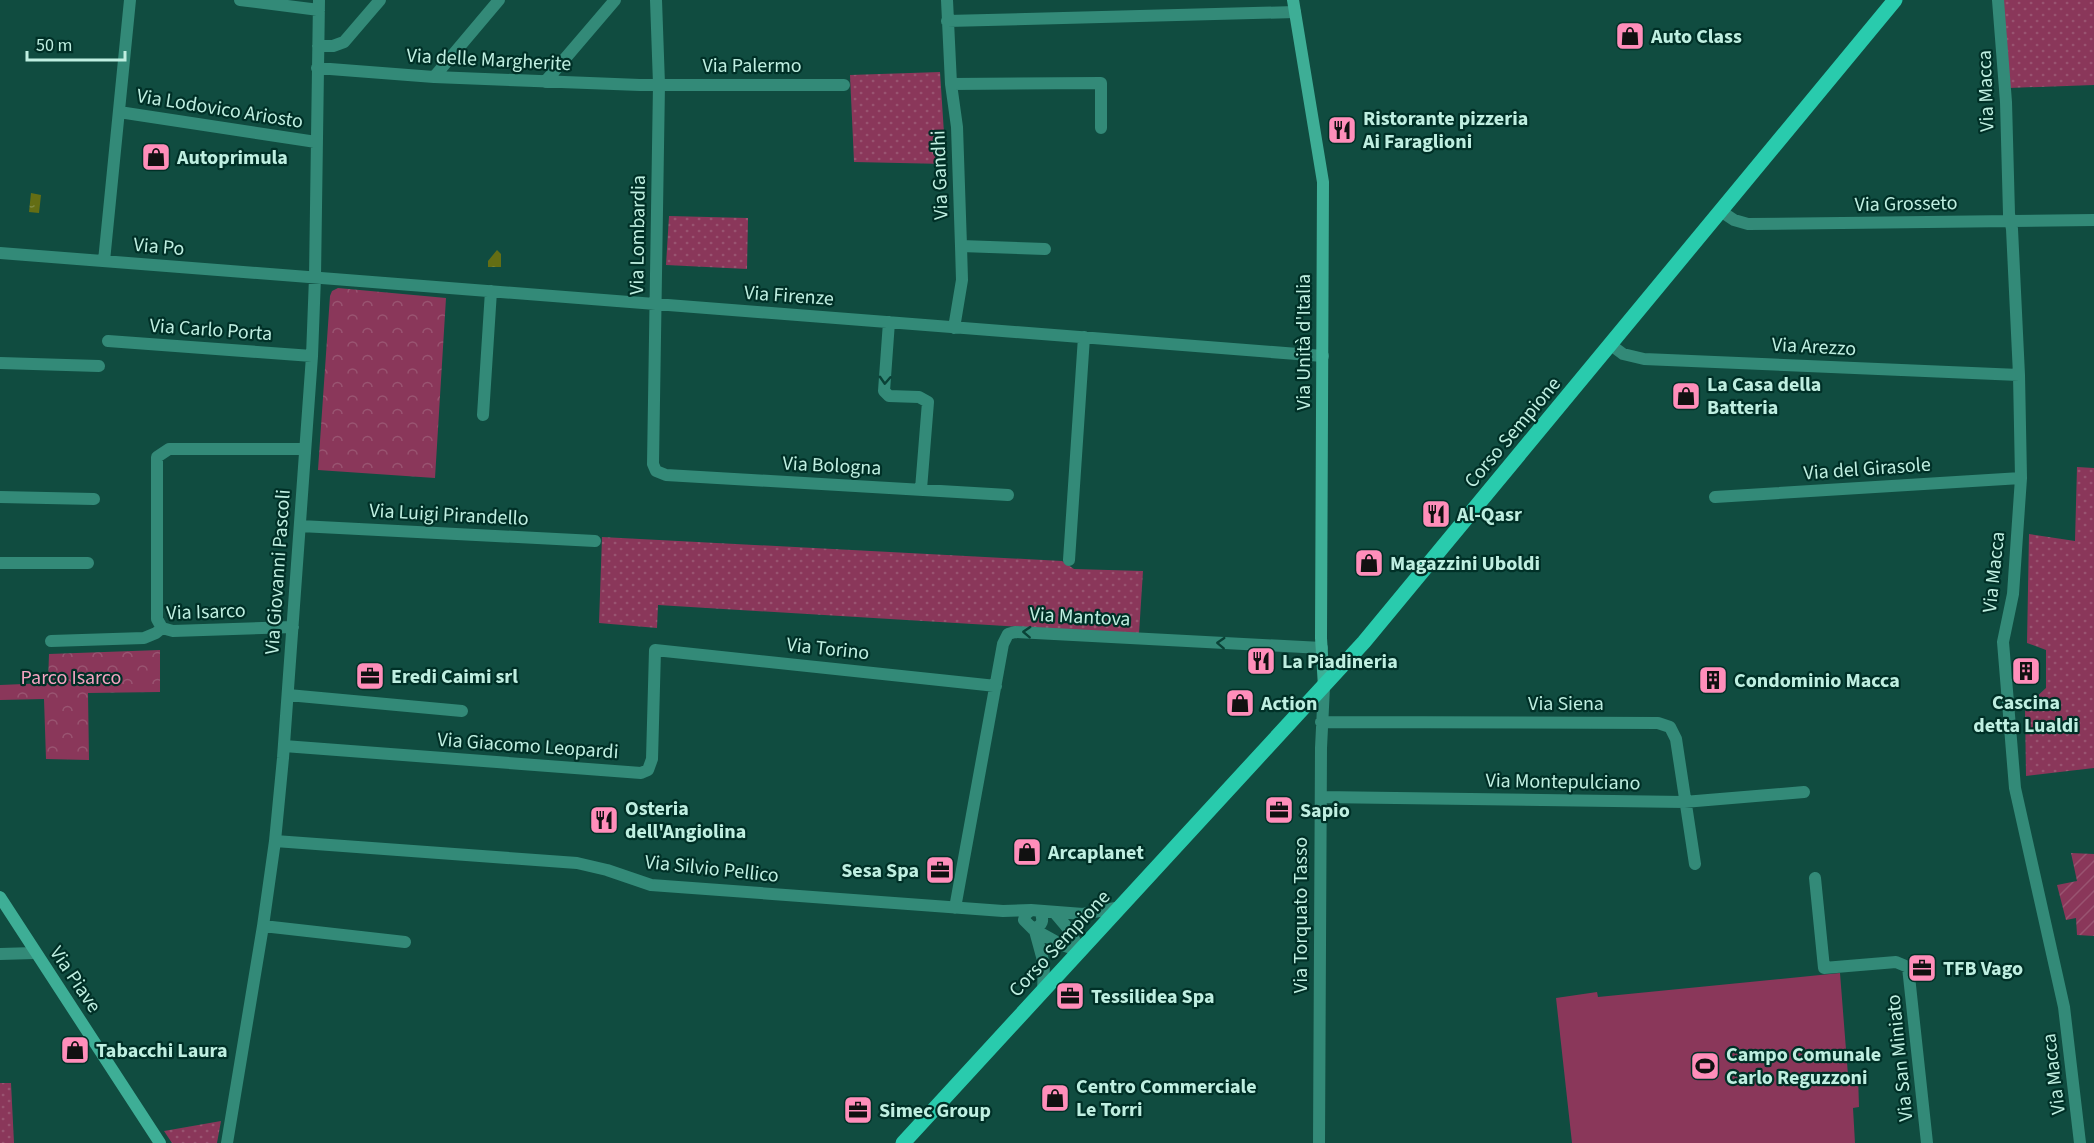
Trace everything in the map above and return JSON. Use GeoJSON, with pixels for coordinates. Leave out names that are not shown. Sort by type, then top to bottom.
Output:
{"type":"FeatureCollection","features":[{"type":"Feature","properties":{"kind":"main road","name":"Corso Sempione"},"geometry":{"type":"LineString","coordinates":[[903,1143],[1324,687],[1417,579],[1895,0]]}},
{"type":"Feature","properties":{"kind":"street"},"geometry":{"type":"LineString","coordinates":[[104,261],[130,0]]}},
{"type":"Feature","properties":{"kind":"street"},"geometry":{"type":"LineString","coordinates":[[240,0],[319,5]]}},
{"type":"Feature","properties":{"kind":"street"},"geometry":{"type":"LineString","coordinates":[[318,46],[333,46],[344,42],[380,0]]}},
{"type":"Feature","properties":{"kind":"street"},"geometry":{"type":"LineString","coordinates":[[434,77],[499,0]]}},
{"type":"Feature","properties":{"kind":"street"},"geometry":{"type":"LineString","coordinates":[[545,82],[615,0]]}},
{"type":"Feature","properties":{"kind":"street","name":"Via Lombardia"},"geometry":{"type":"LineString","coordinates":[[656,0],[659,84],[653,464],[656,471]]}},
{"type":"Feature","properties":{"kind":"street","name":"Via Gandhi"},"geometry":{"type":"LineString","coordinates":[[946,0],[951,84],[957,127],[962,280],[954,328]]}},
{"type":"Feature","properties":{"kind":"street","name":"Via Macca"},"geometry":{"type":"LineString","coordinates":[[1998,0],[2002,34],[2019,375],[2021,478],[2013,594],[2003,642],[2015,788],[2064,1007],[2080,1143]]}},
{"type":"Feature","properties":{"kind":"street","name":"Via Giovanni Pascoli"},"geometry":{"type":"LineString","coordinates":[[227,1143],[263,926],[275,841],[284,746],[312,356],[319,5]]}},
{"type":"Feature","properties":{"kind":"street"},"geometry":{"type":"LineString","coordinates":[[947,21],[1294,6]]}},
{"type":"Feature","properties":{"kind":"street","name":"Via Unità d'Italia"},"geometry":{"type":"LineString","coordinates":[[1294,6],[1323,182],[1322,648],[1324,687]]}},
{"type":"Feature","properties":{"kind":"street","name":"Via delle Margherite"},"geometry":{"type":"LineString","coordinates":[[317,69],[545,82],[659,84]]}},
{"type":"Feature","properties":{"kind":"street"},"geometry":{"type":"LineString","coordinates":[[951,84],[1101,83],[1101,128]]}},
{"type":"Feature","properties":{"kind":"street","name":"Via Palermo"},"geometry":{"type":"LineString","coordinates":[[659,84],[844,85]]}},
{"type":"Feature","properties":{"kind":"street","name":"Via Lodovico Ariosto"},"geometry":{"type":"LineString","coordinates":[[119,112],[316,142]]}},
{"type":"Feature","properties":{"kind":"street","name":"Via Grosseto"},"geometry":{"type":"LineString","coordinates":[[1722,212],[1734,220],[1748,224],[2094,220]]}},
{"type":"Feature","properties":{"kind":"street"},"geometry":{"type":"LineString","coordinates":[[961,246],[1045,249]]}},
{"type":"Feature","properties":{"kind":"street","name":"Via Po"},"geometry":{"type":"LineString","coordinates":[[0,253],[315,277]]}},
{"type":"Feature","properties":{"kind":"street","name":"Via Firenze"},"geometry":{"type":"LineString","coordinates":[[315,277],[1323,357]]}},
{"type":"Feature","properties":{"kind":"street"},"geometry":{"type":"LineString","coordinates":[[483,415],[491,291]]}},
{"type":"Feature","properties":{"kind":"street"},"geometry":{"type":"LineString","coordinates":[[889,322],[885,393],[889,396],[923,398],[928,402],[921,489]]}},
{"type":"Feature","properties":{"kind":"street"},"geometry":{"type":"LineString","coordinates":[[1070,560],[1084,337]]}},
{"type":"Feature","properties":{"kind":"street","name":"Via Carlo Porta"},"geometry":{"type":"LineString","coordinates":[[108,341],[312,356]]}},
{"type":"Feature","properties":{"kind":"street","name":"Via Arezzo"},"geometry":{"type":"LineString","coordinates":[[1611,345],[1623,354],[1640,358],[2019,375]]}},
{"type":"Feature","properties":{"kind":"street"},"geometry":{"type":"LineString","coordinates":[[0,363],[99,366]]}},
{"type":"Feature","properties":{"kind":"street"},"geometry":{"type":"LineString","coordinates":[[162,628],[157,620],[157,457],[169,449],[306,449]]}},
{"type":"Feature","properties":{"kind":"street","name":"Via Bologna"},"geometry":{"type":"LineString","coordinates":[[656,471],[666,475],[1008,495]]}},
{"type":"Feature","properties":{"kind":"street","name":"Via del Girasole"},"geometry":{"type":"LineString","coordinates":[[1715,497],[2021,478]]}},
{"type":"Feature","properties":{"kind":"street"},"geometry":{"type":"LineString","coordinates":[[0,497],[94,498]]}},
{"type":"Feature","properties":{"kind":"street","name":"Via Luigi Pirandello"},"geometry":{"type":"LineString","coordinates":[[300,526],[596,540]]}},
{"type":"Feature","properties":{"kind":"street"},"geometry":{"type":"LineString","coordinates":[[0,563],[88,563]]}},
{"type":"Feature","properties":{"kind":"street","name":"Via Isarco"},"geometry":{"type":"LineString","coordinates":[[51,641],[144,638],[162,628],[173,631],[293,627]]}},
{"type":"Feature","properties":{"kind":"street","name":"Via Mantova"},"geometry":{"type":"LineString","coordinates":[[955,908],[996,686],[1008,634],[1015,632],[1322,648]]}},
{"type":"Feature","properties":{"kind":"street","name":"Via Torino"},"geometry":{"type":"LineString","coordinates":[[656,650],[996,686]]}},
{"type":"Feature","properties":{"kind":"street","name":"Via Giacomo Leopardi"},"geometry":{"type":"LineString","coordinates":[[284,746],[641,773],[648,770],[652,759],[656,650]]}},
{"type":"Feature","properties":{"kind":"street","name":"Via Torquato Tasso"},"geometry":{"type":"LineString","coordinates":[[1318,1143],[1321,722],[1324,687]]}},
{"type":"Feature","properties":{"kind":"street"},"geometry":{"type":"LineString","coordinates":[[288,695],[462,711]]}},
{"type":"Feature","properties":{"kind":"street","name":"Via Siena"},"geometry":{"type":"LineString","coordinates":[[1321,722],[1658,723],[1670,727],[1676,739],[1695,864]]}},
{"type":"Feature","properties":{"kind":"street","name":"Via Montepulciano"},"geometry":{"type":"LineString","coordinates":[[1321,798],[1684,802],[1804,792]]}},
{"type":"Feature","properties":{"kind":"street","name":"Via Silvio Pellico"},"geometry":{"type":"LineString","coordinates":[[275,841],[577,863],[607,870],[651,885],[1003,911],[1091,913],[1121,907]]}},
{"type":"Feature","properties":{"kind":"street","name":"Via San Miniato"},"geometry":{"type":"LineString","coordinates":[[1815,878],[1824,968],[1896,962],[1908,967],[1927,1143]]}},
{"type":"Feature","properties":{"kind":"street","name":"Via Piave"},"geometry":{"type":"LineString","coordinates":[[0,897],[160,1143]]}},
{"type":"Feature","properties":{"kind":"street"},"geometry":{"type":"LineString","coordinates":[[1036,910],[1043,917],[1042,923],[1038,927],[1031,927],[1044,964],[1043,992]]}},
{"type":"Feature","properties":{"kind":"street","name":"Via Silvio Pellico"},"geometry":{"type":"LineString","coordinates":[[1003,911],[1062,945],[1081,951]]}},
{"type":"Feature","properties":{"kind":"street"},"geometry":{"type":"LineString","coordinates":[[1055,913],[1081,951]]}},
{"type":"Feature","properties":{"kind":"street"},"geometry":{"type":"LineString","coordinates":[[263,926],[405,942]]}},
{"type":"Feature","properties":{"kind":"street"},"geometry":{"type":"LineString","coordinates":[[0,954],[35,953]]}},
{"type":"Feature","properties":{"kind":"green space"},"geometry":{"type":"Polygon","coordinates":[[[2002,0],[2094,0],[2094,85],[2009,88],[2002,0]]]}},
{"type":"Feature","properties":{"kind":"green space"},"geometry":{"type":"Polygon","coordinates":[[[940,72],[946,164],[854,162],[850,75],[940,72]]]}},
{"type":"Feature","properties":{"kind":"green space"},"geometry":{"type":"Polygon","coordinates":[[[669,216],[748,218],[747,269],[666,265],[669,216]]]}},
{"type":"Feature","properties":{"kind":"green space"},"geometry":{"type":"Polygon","coordinates":[[[338,288],[446,298],[435,478],[318,470],[330,296],[332,291],[338,288]]]}},
{"type":"Feature","properties":{"kind":"green space"},"geometry":{"type":"Polygon","coordinates":[[[2077,467],[2094,468],[2094,768],[2026,776],[2025,707],[2046,688],[2046,650],[2027,643],[2029,534],[2075,541],[2077,467]]]}},
{"type":"Feature","properties":{"kind":"green space"},"geometry":{"type":"Polygon","coordinates":[[[602,537],[1062,561],[1074,569],[1143,571],[1139,634],[658,605],[657,628],[599,623],[602,537]]]}},
{"type":"Feature","properties":{"kind":"green space","name":"Parco Isarco"},"geometry":{"type":"Polygon","coordinates":[[[160,650],[160,692],[88,693],[89,760],[46,759],[44,699],[0,700],[0,685],[48,683],[49,654],[160,650]]]}},
{"type":"Feature","properties":{"kind":"green space"},"geometry":{"type":"Polygon","coordinates":[[[2071,853],[2094,854],[2094,936],[2077,935],[2076,918],[2066,920],[2057,885],[2077,881],[2071,853]]]}},
{"type":"Feature","properties":{"kind":"green space","name":"Campo Comunale Carlo Reguzzoni"},"geometry":{"type":"Polygon","coordinates":[[[1840,973],[1848,1075],[1858,1075],[1859,1107],[1853,1108],[1855,1143],[1572,1143],[1556,998],[1597,992],[1598,997],[1840,973]]]}},
{"type":"Feature","properties":{"kind":"green space"},"geometry":{"type":"Polygon","coordinates":[[[0,1083],[11,1083],[14,1143],[0,1143],[0,1083]]]}},
{"type":"Feature","properties":{"kind":"green space"},"geometry":{"type":"Polygon","coordinates":[[[221,1121],[217,1143],[172,1143],[164,1131],[221,1121]]]}},
{"type":"Feature","properties":{"kind":"water"},"geometry":{"type":"Polygon","coordinates":[[[31,193],[41,195],[39,213],[29,212],[31,193]]]}},
{"type":"Feature","properties":{"kind":"water"},"geometry":{"type":"Polygon","coordinates":[[[497,250],[501,254],[501,267],[488,267],[488,261],[497,250]]]}},
{"type":"Feature","properties":{"kind":"place","name":"Auto Class"},"geometry":{"type":"Point","coordinates":[1630,36]}},
{"type":"Feature","properties":{"kind":"place","name":"Ristorante pizzeria Ai Faraglioni"},"geometry":{"type":"Point","coordinates":[1342,130]}},
{"type":"Feature","properties":{"kind":"place","name":"Autoprimula"},"geometry":{"type":"Point","coordinates":[156,157]}},
{"type":"Feature","properties":{"kind":"place","name":"La Casa della Batteria"},"geometry":{"type":"Point","coordinates":[1686,396]}},
{"type":"Feature","properties":{"kind":"place","name":"Al-Qasr"},"geometry":{"type":"Point","coordinates":[1436,514]}},
{"type":"Feature","properties":{"kind":"place","name":"Magazzini Uboldi"},"geometry":{"type":"Point","coordinates":[1369,563]}},
{"type":"Feature","properties":{"kind":"place","name":"La Piadineria"},"geometry":{"type":"Point","coordinates":[1261,661]}},
{"type":"Feature","properties":{"kind":"place","name":"Cascina detta Lualdi"},"geometry":{"type":"Point","coordinates":[2026,671]}},
{"type":"Feature","properties":{"kind":"place","name":"Eredi Caimi srl"},"geometry":{"type":"Point","coordinates":[370,676]}},
{"type":"Feature","properties":{"kind":"place","name":"Condominio Macca"},"geometry":{"type":"Point","coordinates":[1713,680]}},
{"type":"Feature","properties":{"kind":"place","name":"Action"},"geometry":{"type":"Point","coordinates":[1240,703]}},
{"type":"Feature","properties":{"kind":"place","name":"Sapio"},"geometry":{"type":"Point","coordinates":[1279,810]}},
{"type":"Feature","properties":{"kind":"place","name":"Osteria dell'Angiolina"},"geometry":{"type":"Point","coordinates":[604,820]}},
{"type":"Feature","properties":{"kind":"place","name":"Arcaplanet"},"geometry":{"type":"Point","coordinates":[1027,852]}},
{"type":"Feature","properties":{"kind":"place","name":"Sesa Spa"},"geometry":{"type":"Point","coordinates":[940,870]}},
{"type":"Feature","properties":{"kind":"place","name":"TFB Vago"},"geometry":{"type":"Point","coordinates":[1922,968]}},
{"type":"Feature","properties":{"kind":"place","name":"Tessilidea Spa"},"geometry":{"type":"Point","coordinates":[1070,996]}},
{"type":"Feature","properties":{"kind":"place","name":"Tabacchi Laura"},"geometry":{"type":"Point","coordinates":[75,1050]}},
{"type":"Feature","properties":{"kind":"place","name":"Campo Comunale Carlo Reguzzoni"},"geometry":{"type":"Point","coordinates":[1705,1066]}},
{"type":"Feature","properties":{"kind":"place","name":"Centro Commerciale Le Torri"},"geometry":{"type":"Point","coordinates":[1055,1098]}},
{"type":"Feature","properties":{"kind":"place","name":"Simec Group"},"geometry":{"type":"Point","coordinates":[858,1110]}}]}
